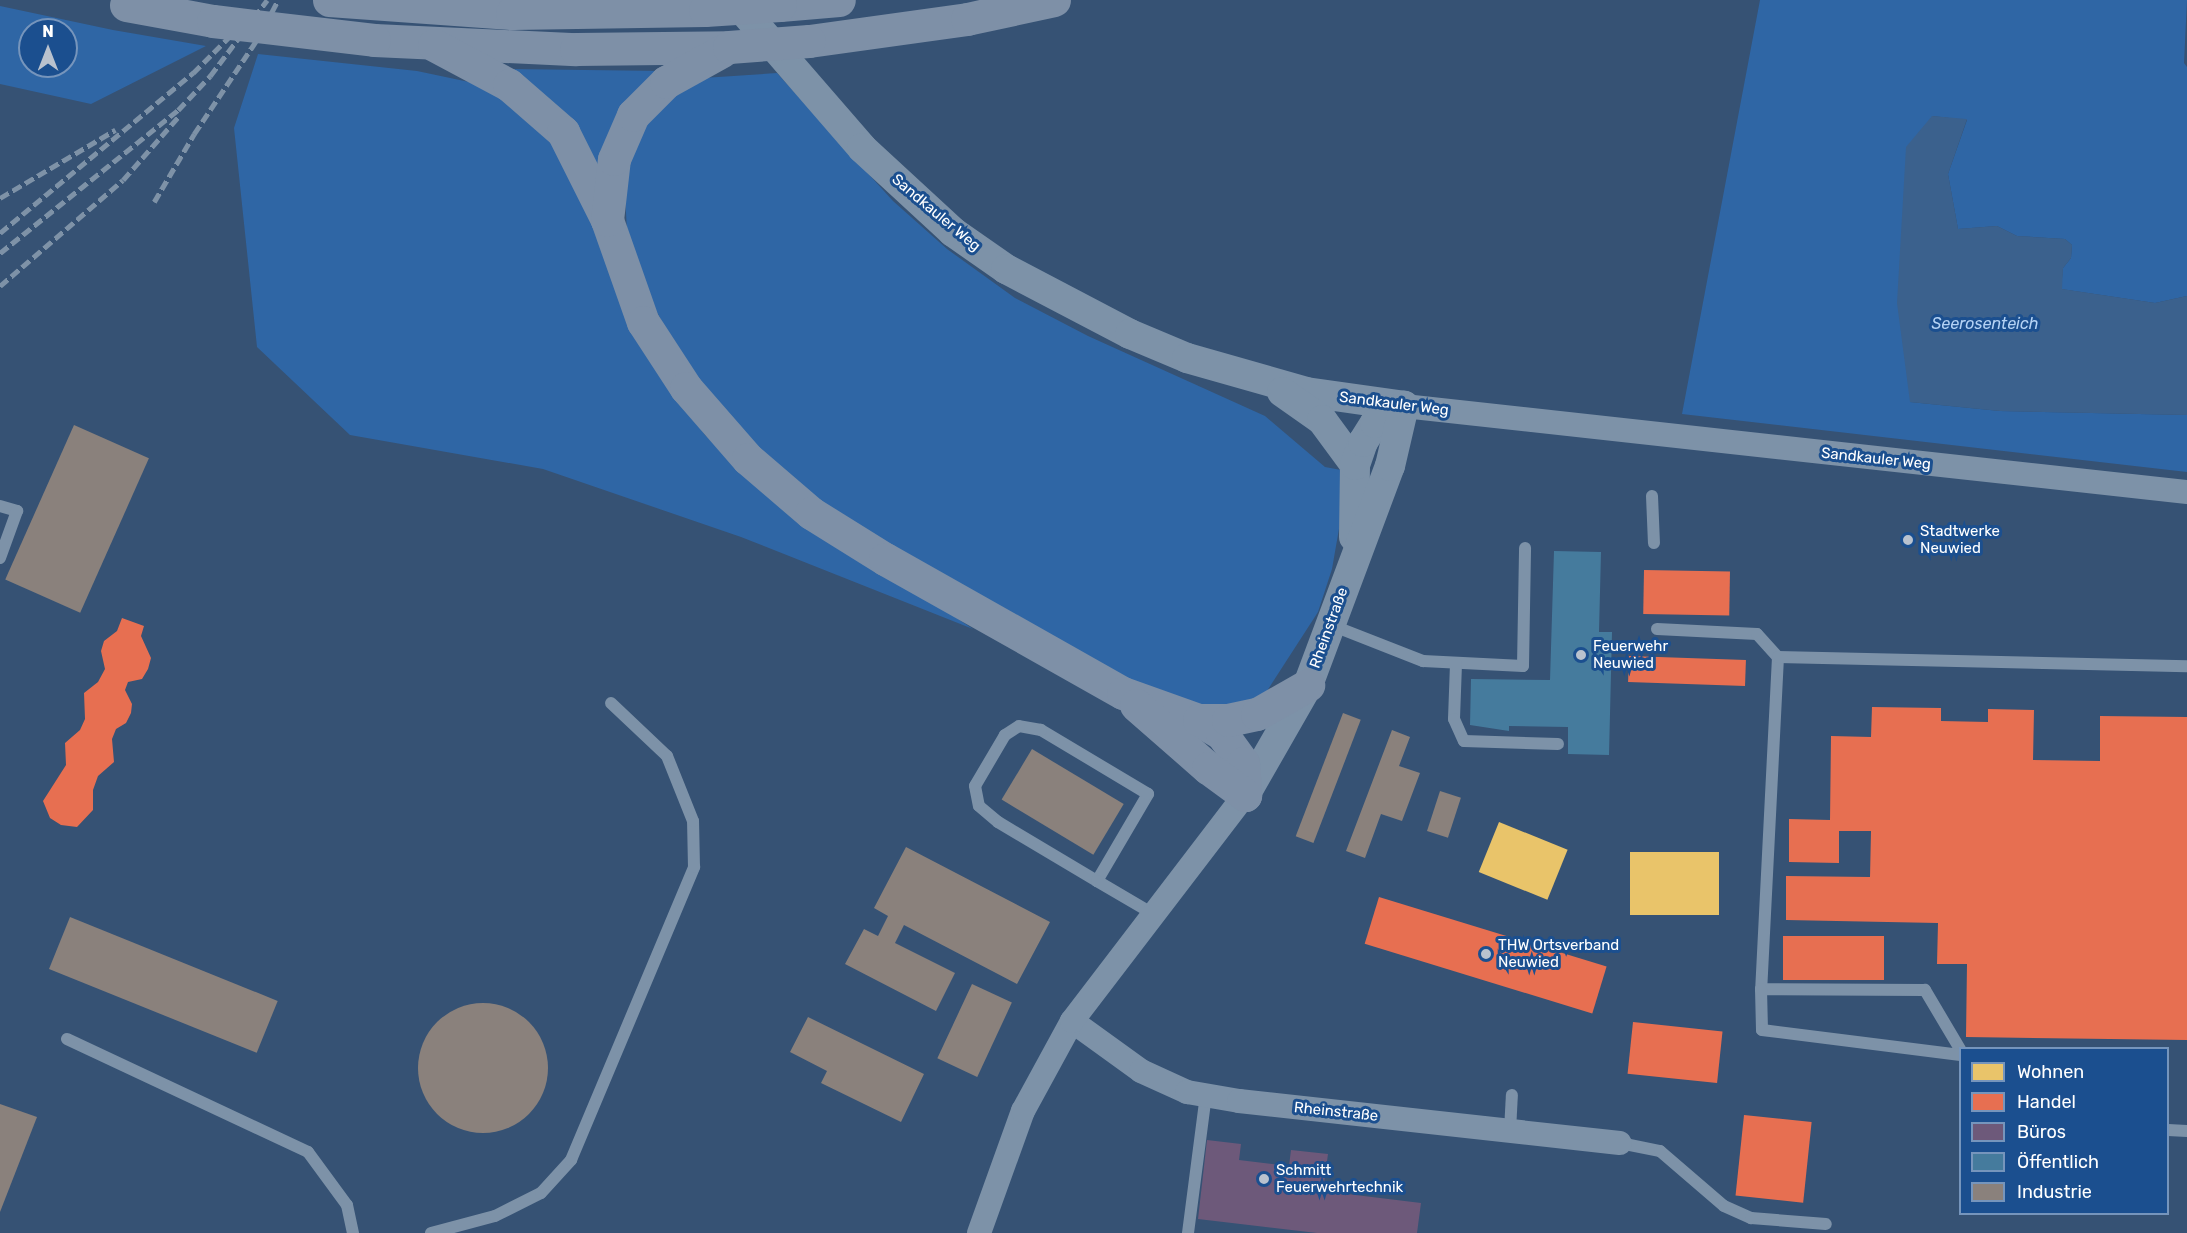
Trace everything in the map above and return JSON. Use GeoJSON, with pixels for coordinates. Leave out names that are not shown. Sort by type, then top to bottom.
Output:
{"type":"FeatureCollection","features":[{"type":"Feature","properties":{"kind":"highway"},"geometry":{"type":"LineString","coordinates":[[329,0],[386,6],[555,14],[720,5],[780,5],[839,0]]}},
{"type":"Feature","properties":{"kind":"highway"},"geometry":{"type":"LineString","coordinates":[[115,2],[213,21],[374,40],[434,45],[588,49],[729,47],[809,41],[967,19],[1054,0]]}},
{"type":"Feature","properties":{"kind":"highway"},"geometry":{"type":"LineString","coordinates":[[434,45],[509,85],[547,115],[575,153],[607,220],[625,279],[648,330],[686,388],[748,459],[811,513],[840,532],[1123,693],[1199,720],[1222,734],[1239,752],[1245,795]]}},
{"type":"Feature","properties":{"kind":"highway"},"geometry":{"type":"LineString","coordinates":[[607,220],[614,159],[633,115],[666,82],[729,47]]}},
{"type":"Feature","properties":{"kind":"highway"},"geometry":{"type":"LineString","coordinates":[[1199,720],[1228,720],[1257,714],[1308,686]]}},
{"type":"Feature","properties":{"kind":"highway"},"geometry":{"type":"LineString","coordinates":[[1123,693],[1208,768],[1245,795]]}},
{"type":"Feature","properties":{"kind":"street","name":"Sandkauler Weg"},"geometry":{"type":"LineString","coordinates":[[720,5],[862,148],[953,232],[1006,269],[1130,334],[1187,358],[1265,382],[1404,406],[2187,492]]}},
{"type":"Feature","properties":{"kind":"street"},"geometry":{"type":"LineString","coordinates":[[1265,382],[1322,420],[1355,465]]}},
{"type":"Feature","properties":{"kind":"street","name":"Rheinstraße"},"geometry":{"type":"LineString","coordinates":[[1354,555],[1355,465],[1363,442],[1375,423],[1404,406]]}},
{"type":"Feature","properties":{"kind":"street","name":"Rheinstraße"},"geometry":{"type":"LineString","coordinates":[[979,1233],[1023,1111],[1072,1022],[1245,795],[1308,686],[1354,555],[1389,466],[1404,406]]}},
{"type":"Feature","properties":{"kind":"street","name":"Rheinstraße"},"geometry":{"type":"LineString","coordinates":[[1072,1022],[1140,1071],[1187,1092],[1620,1143]]}},
{"type":"Feature","properties":{"kind":"lane"},"geometry":{"type":"LineString","coordinates":[[1652,496],[1654,543]]}},
{"type":"Feature","properties":{"kind":"lane"},"geometry":{"type":"LineString","coordinates":[[0,506],[17,512],[0,558]]}},
{"type":"Feature","properties":{"kind":"lane"},"geometry":{"type":"LineString","coordinates":[[1331,625],[1402,655],[1456,664],[1522,666],[1525,548]]}},
{"type":"Feature","properties":{"kind":"lane"},"geometry":{"type":"LineString","coordinates":[[1656,629],[1757,634],[1778,657],[1761,989],[1762,1030],[1959,1055]]}},
{"type":"Feature","properties":{"kind":"lane"},"geometry":{"type":"LineString","coordinates":[[1778,657],[2187,666]]}},
{"type":"Feature","properties":{"kind":"lane"},"geometry":{"type":"LineString","coordinates":[[1456,664],[1454,719],[1464,741],[1558,744]]}},
{"type":"Feature","properties":{"kind":"lane"},"geometry":{"type":"LineString","coordinates":[[430,1233],[495,1216],[541,1193],[571,1160],[694,867],[693,820],[667,756],[611,703]]}},
{"type":"Feature","properties":{"kind":"lane"},"geometry":{"type":"LineString","coordinates":[[1097,881],[1148,794],[1041,730],[1019,726],[1005,735],[975,786],[979,806],[998,822],[1097,881],[1155,915]]}},
{"type":"Feature","properties":{"kind":"lane"},"geometry":{"type":"LineString","coordinates":[[1761,989],[1925,990],[1959,1047]]}},
{"type":"Feature","properties":{"kind":"lane"},"geometry":{"type":"LineString","coordinates":[[67,1039],[308,1152],[347,1204],[353,1233]]}},
{"type":"Feature","properties":{"kind":"lane"},"geometry":{"type":"LineString","coordinates":[[1188,1233],[1206,1095]]}},
{"type":"Feature","properties":{"kind":"lane"},"geometry":{"type":"LineString","coordinates":[[1510,1131],[1512,1095]]}},
{"type":"Feature","properties":{"kind":"lane"},"geometry":{"type":"LineString","coordinates":[[2169,1130],[2187,1131]]}},
{"type":"Feature","properties":{"kind":"lane"},"geometry":{"type":"LineString","coordinates":[[1620,1143],[1660,1151],[1724,1206],[1751,1218],[1826,1224]]}},
{"type":"Feature","properties":{"kind":"shaded area"},"geometry":{"type":"Polygon","coordinates":[[[1760,0],[2187,0],[2184,63],[2187,67],[2187,296],[2155,303],[2061,289],[2063,268],[2071,258],[2072,245],[2065,239],[2017,236],[1997,226],[1958,229],[1948,174],[1967,120],[1932,116],[1910,402],[2000,411],[2187,415],[2187,472],[1682,414],[1760,0]]]}},
{"type":"Feature","properties":{"kind":"shaded area"},"geometry":{"type":"Polygon","coordinates":[[[0,6],[56,18],[18,18],[18,78],[78,78],[78,23],[206,46],[91,104],[0,84],[0,6]]]}},
{"type":"Feature","properties":{"kind":"shaded area"},"geometry":{"type":"Polygon","coordinates":[[[258,54],[417,71],[488,86],[569,159],[659,371],[705,435],[753,482],[973,629],[741,537],[543,469],[350,435],[257,347],[234,128],[258,54]]]}},
{"type":"Feature","properties":{"kind":"shaded area"},"geometry":{"type":"Polygon","coordinates":[[[498,69],[663,71],[604,178],[498,69]]]}},
{"type":"Feature","properties":{"kind":"shaded area"},"geometry":{"type":"Polygon","coordinates":[[[777,73],[893,201],[947,249],[1015,298],[1088,336],[1265,416],[1325,467],[1341,470],[1343,506],[1332,569],[1318,612],[1265,694],[1222,713],[1132,684],[954,585],[812,496],[723,414],[671,339],[647,293],[627,231],[624,176],[642,123],[659,105],[703,78],[777,73]]]}},
{"type":"Feature","properties":{"kind":"water","name":"Seerosenteich"},"geometry":{"type":"Polygon","coordinates":[[[1932,116],[1967,119],[1948,174],[1958,229],[1997,226],[2017,236],[2065,239],[2072,245],[2071,258],[2063,268],[2062,289],[2155,303],[2187,296],[2187,415],[2000,411],[1910,402],[1897,303],[1906,147],[1932,116]]]}},
{"type":"Feature","properties":{"kind":"building: Wohnen"},"geometry":{"type":"Polygon","coordinates":[[[1499,822],[1568,850],[1547,900],[1479,872],[1499,822]]]}},
{"type":"Feature","properties":{"kind":"building: Wohnen"},"geometry":{"type":"Polygon","coordinates":[[[1630,852],[1719,852],[1719,915],[1630,915],[1630,852]]]}},
{"type":"Feature","properties":{"kind":"building: Handel"},"geometry":{"type":"Polygon","coordinates":[[[1644,570],[1730,572],[1729,615],[1643,614],[1644,570]]]}},
{"type":"Feature","properties":{"kind":"building: Handel"},"geometry":{"type":"Polygon","coordinates":[[[122,618],[144,626],[141,636],[151,658],[148,669],[142,679],[128,682],[125,690],[132,704],[131,713],[126,723],[116,729],[112,739],[114,762],[98,776],[93,790],[93,810],[77,827],[61,825],[50,818],[43,801],[66,765],[65,743],[80,730],[85,719],[84,693],[98,682],[105,669],[101,651],[104,641],[117,631],[122,618]]]}},
{"type":"Feature","properties":{"kind":"building: Handel"},"geometry":{"type":"Polygon","coordinates":[[[1629,656],[1746,660],[1745,686],[1628,682],[1629,656]]]}},
{"type":"Feature","properties":{"kind":"building: Handel"},"geometry":{"type":"Polygon","coordinates":[[[1872,707],[1941,708],[1941,721],[1988,722],[1988,709],[2034,710],[2033,760],[2100,761],[2100,716],[2187,717],[2187,1040],[1966,1037],[1967,964],[1937,964],[1938,923],[1786,920],[1786,876],[1870,877],[1871,831],[1839,831],[1839,863],[1789,862],[1789,819],[1830,820],[1831,736],[1871,737],[1872,707]]]}},
{"type":"Feature","properties":{"kind":"building: Handel","name":"THW Ortsverband Neuwied"},"geometry":{"type":"Polygon","coordinates":[[[1379,897],[1607,967],[1592,1013],[1365,944],[1379,897]]]}},
{"type":"Feature","properties":{"kind":"building: Handel"},"geometry":{"type":"Polygon","coordinates":[[[1783,936],[1884,936],[1884,980],[1783,980],[1783,936]]]}},
{"type":"Feature","properties":{"kind":"building: Handel"},"geometry":{"type":"Polygon","coordinates":[[[1633,1022],[1723,1031],[1717,1083],[1628,1074],[1633,1022]]]}},
{"type":"Feature","properties":{"kind":"building: Handel"},"geometry":{"type":"Polygon","coordinates":[[[1744,1115],[1812,1122],[1803,1203],[1736,1196],[1744,1115]]]}},
{"type":"Feature","properties":{"kind":"building: Büros","name":"Schmitt Feuerwehrtechnik"},"geometry":{"type":"Polygon","coordinates":[[[1207,1140],[1241,1144],[1239,1160],[1289,1166],[1291,1150],[1328,1154],[1323,1191],[1421,1203],[1417,1233],[1317,1233],[1198,1219],[1207,1140]]]}},
{"type":"Feature","properties":{"kind":"building: Öffentlich","name":"Feuerwehr Neuwied"},"geometry":{"type":"Polygon","coordinates":[[[1554,551],[1601,552],[1599,632],[1612,632],[1609,755],[1568,754],[1568,727],[1509,726],[1509,731],[1470,725],[1471,679],[1550,680],[1554,551]]]}},
{"type":"Feature","properties":{"kind":"building: Industrie"},"geometry":{"type":"Polygon","coordinates":[[[74,425],[149,458],[80,613],[5,579],[74,425]]]}},
{"type":"Feature","properties":{"kind":"building: Industrie"},"geometry":{"type":"Polygon","coordinates":[[[1343,713],[1361,720],[1313,843],[1296,836],[1343,713]]]}},
{"type":"Feature","properties":{"kind":"building: Industrie"},"geometry":{"type":"Polygon","coordinates":[[[1392,730],[1410,737],[1399,766],[1420,773],[1402,821],[1381,814],[1365,858],[1346,851],[1392,730]]]}},
{"type":"Feature","properties":{"kind":"building: Industrie"},"geometry":{"type":"Polygon","coordinates":[[[1032,749],[1124,804],[1093,855],[1002,800],[1032,749]]]}},
{"type":"Feature","properties":{"kind":"building: Industrie"},"geometry":{"type":"Polygon","coordinates":[[[1440,791],[1461,798],[1448,838],[1427,831],[1440,791]]]}},
{"type":"Feature","properties":{"kind":"building: Industrie"},"geometry":{"type":"Polygon","coordinates":[[[906,847],[1050,922],[1017,984],[904,925],[895,943],[955,973],[936,1011],[845,964],[864,929],[878,936],[888,916],[874,908],[906,847]]]}},
{"type":"Feature","properties":{"kind":"building: Industrie"},"geometry":{"type":"Polygon","coordinates":[[[70,917],[278,1001],[257,1053],[49,969],[70,917]]]}},
{"type":"Feature","properties":{"kind":"building: Industrie"},"geometry":{"type":"Polygon","coordinates":[[[972,984],[1012,1003],[977,1077],[937,1058],[972,984]]]}},
{"type":"Feature","properties":{"kind":"building: Industrie"},"geometry":{"type":"Polygon","coordinates":[[[483,1003],[508,1008],[529,1022],[543,1043],[548,1068],[543,1093],[529,1114],[508,1128],[483,1133],[458,1128],[437,1114],[423,1093],[418,1068],[423,1043],[437,1022],[458,1008],[483,1003]]]}},
{"type":"Feature","properties":{"kind":"building: Industrie"},"geometry":{"type":"Polygon","coordinates":[[[808,1017],[924,1074],[901,1122],[821,1083],[827,1071],[790,1052],[808,1017]]]}},
{"type":"Feature","properties":{"kind":"building: Industrie"},"geometry":{"type":"Polygon","coordinates":[[[0,1104],[37,1117],[0,1212],[0,1104]]]}},
{"type":"Feature","properties":{"kind":"railway"},"geometry":{"type":"LineString","coordinates":[[0,253],[178,110],[210,76],[267,0]]}},
{"type":"Feature","properties":{"kind":"railway"},"geometry":{"type":"LineString","coordinates":[[154,202],[194,134],[258,38],[278,0]]}},
{"type":"Feature","properties":{"kind":"railway"},"geometry":{"type":"LineString","coordinates":[[0,233],[193,73],[243,23]]}},
{"type":"Feature","properties":{"kind":"railway"},"geometry":{"type":"LineString","coordinates":[[0,286],[123,180],[180,115]]}},
{"type":"Feature","properties":{"kind":"railway"},"geometry":{"type":"LineString","coordinates":[[0,198],[115,130]]}},
{"type":"Feature","properties":{"kind":"place","name":"Stadtwerke Neuwied"},"geometry":{"type":"Point","coordinates":[1908,540]}},
{"type":"Feature","properties":{"kind":"place","name":"Feuerwehr Neuwied"},"geometry":{"type":"Point","coordinates":[1581,655]}},
{"type":"Feature","properties":{"kind":"place","name":"THW Ortsverband Neuwied"},"geometry":{"type":"Point","coordinates":[1486,954]}},
{"type":"Feature","properties":{"kind":"place","name":"Schmitt Feuerwehrtechnik"},"geometry":{"type":"Point","coordinates":[1264,1179]}}]}
